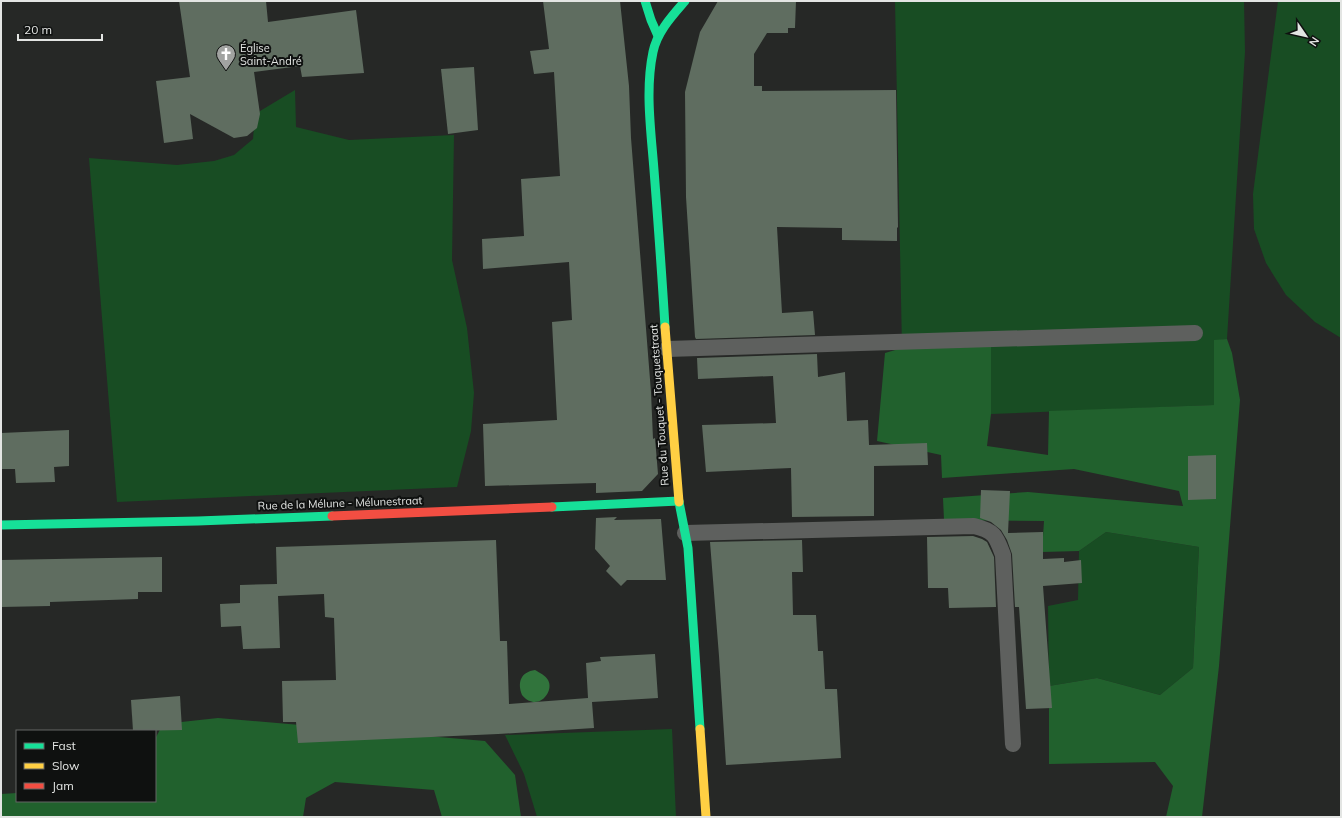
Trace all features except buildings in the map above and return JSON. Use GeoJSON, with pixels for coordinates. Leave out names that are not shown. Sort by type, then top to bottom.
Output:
{"type":"FeatureCollection","features":[{"type":"Feature","properties":{"kind":"main road"},"geometry":{"type":"LineString","coordinates":[[645,1],[658,36]]}},
{"type":"Feature","properties":{"kind":"main road","name":"Rue du Touquet - Touquetstraat"},"geometry":{"type":"LineString","coordinates":[[686,1],[669,20],[658,36],[653,52],[649,84],[666,349],[679,501],[688,556],[706,817]]}},
{"type":"Feature","properties":{"kind":"main road","name":"Rue de la Mélune - Mélunestraat"},"geometry":{"type":"LineString","coordinates":[[1,525],[198,521],[679,501]]}},
{"type":"Feature","properties":{"kind":"lane"},"geometry":{"type":"LineString","coordinates":[[666,349],[1194,333]]}},
{"type":"Feature","properties":{"kind":"lane"},"geometry":{"type":"LineString","coordinates":[[685,533],[974,526],[986,529],[997,538],[1003,555],[1013,744]]}},
{"type":"Feature","properties":{"kind":"shaded area"},"geometry":{"type":"Polygon","coordinates":[[[895,1],[1244,1],[1245,52],[1227,339],[1214,341],[1214,405],[991,414],[991,346],[902,348],[895,1]]]}},
{"type":"Feature","properties":{"kind":"shaded area"},"geometry":{"type":"Polygon","coordinates":[[[1278,1],[1341,1],[1341,338],[1315,322],[1286,295],[1266,263],[1254,229],[1253,194],[1278,1]]]}},
{"type":"Feature","properties":{"kind":"shaded area"},"geometry":{"type":"Polygon","coordinates":[[[295,90],[296,127],[349,140],[454,135],[452,260],[467,328],[474,393],[471,431],[457,487],[117,502],[89,158],[177,165],[214,161],[234,155],[253,139],[255,114],[295,90]]]}},
{"type":"Feature","properties":{"kind":"shaded area"},"geometry":{"type":"Polygon","coordinates":[[[1227,339],[1232,353],[1240,400],[1219,666],[1202,817],[1166,817],[1173,786],[1155,762],[1049,764],[1049,686],[1097,678],[1160,695],[1193,668],[1199,547],[1106,532],[1079,551],[1042,552],[1044,521],[944,520],[943,498],[1028,492],[1183,506],[1179,491],[1074,469],[942,478],[941,455],[877,441],[885,353],[902,348],[991,346],[991,414],[987,446],[1048,455],[1049,411],[1214,405],[1214,340],[1227,339]]]}},
{"type":"Feature","properties":{"kind":"shaded area"},"geometry":{"type":"Polygon","coordinates":[[[1106,532],[1199,547],[1193,668],[1160,695],[1097,678],[1049,686],[1048,606],[1078,600],[1079,551],[1106,532]]]}},
{"type":"Feature","properties":{"kind":"shaded area"},"geometry":{"type":"Polygon","coordinates":[[[535,670],[548,680],[550,685],[547,695],[543,699],[533,702],[522,695],[520,682],[523,675],[535,670]]]}},
{"type":"Feature","properties":{"kind":"shaded area"},"geometry":{"type":"Polygon","coordinates":[[[218,718],[485,741],[515,775],[521,817],[442,817],[434,790],[335,782],[306,798],[303,817],[1,817],[1,794],[16,793],[16,802],[156,802],[156,737],[163,724],[218,718]]]}},
{"type":"Feature","properties":{"kind":"shaded area"},"geometry":{"type":"Polygon","coordinates":[[[672,729],[676,817],[537,817],[524,774],[505,735],[672,729]]]}},
{"type":"Feature","properties":{"kind":"traffic: fast"},"geometry":{"type":"LineString","coordinates":[[645,1],[658,36]]}},
{"type":"Feature","properties":{"kind":"traffic: fast"},"geometry":{"type":"LineString","coordinates":[[665,327],[650,126],[649,81],[653,52],[661,31],[685,1]]}},
{"type":"Feature","properties":{"kind":"traffic: fast"},"geometry":{"type":"LineString","coordinates":[[552,507],[679,501]]}},
{"type":"Feature","properties":{"kind":"traffic: fast"},"geometry":{"type":"LineString","coordinates":[[679,502],[688,548],[700,729]]}},
{"type":"Feature","properties":{"kind":"traffic: fast"},"geometry":{"type":"LineString","coordinates":[[1,525],[198,521],[332,516]]}},
{"type":"Feature","properties":{"kind":"traffic: slow"},"geometry":{"type":"LineString","coordinates":[[665,327],[679,502]]}},
{"type":"Feature","properties":{"kind":"traffic: slow"},"geometry":{"type":"LineString","coordinates":[[700,729],[706,817]]}},
{"type":"Feature","properties":{"kind":"traffic: jam"},"geometry":{"type":"LineString","coordinates":[[332,516],[552,507]]}},
{"type":"Feature","properties":{"kind":"place","name":"Église Saint-André"},"geometry":{"type":"Point","coordinates":[226,71]}}]}
